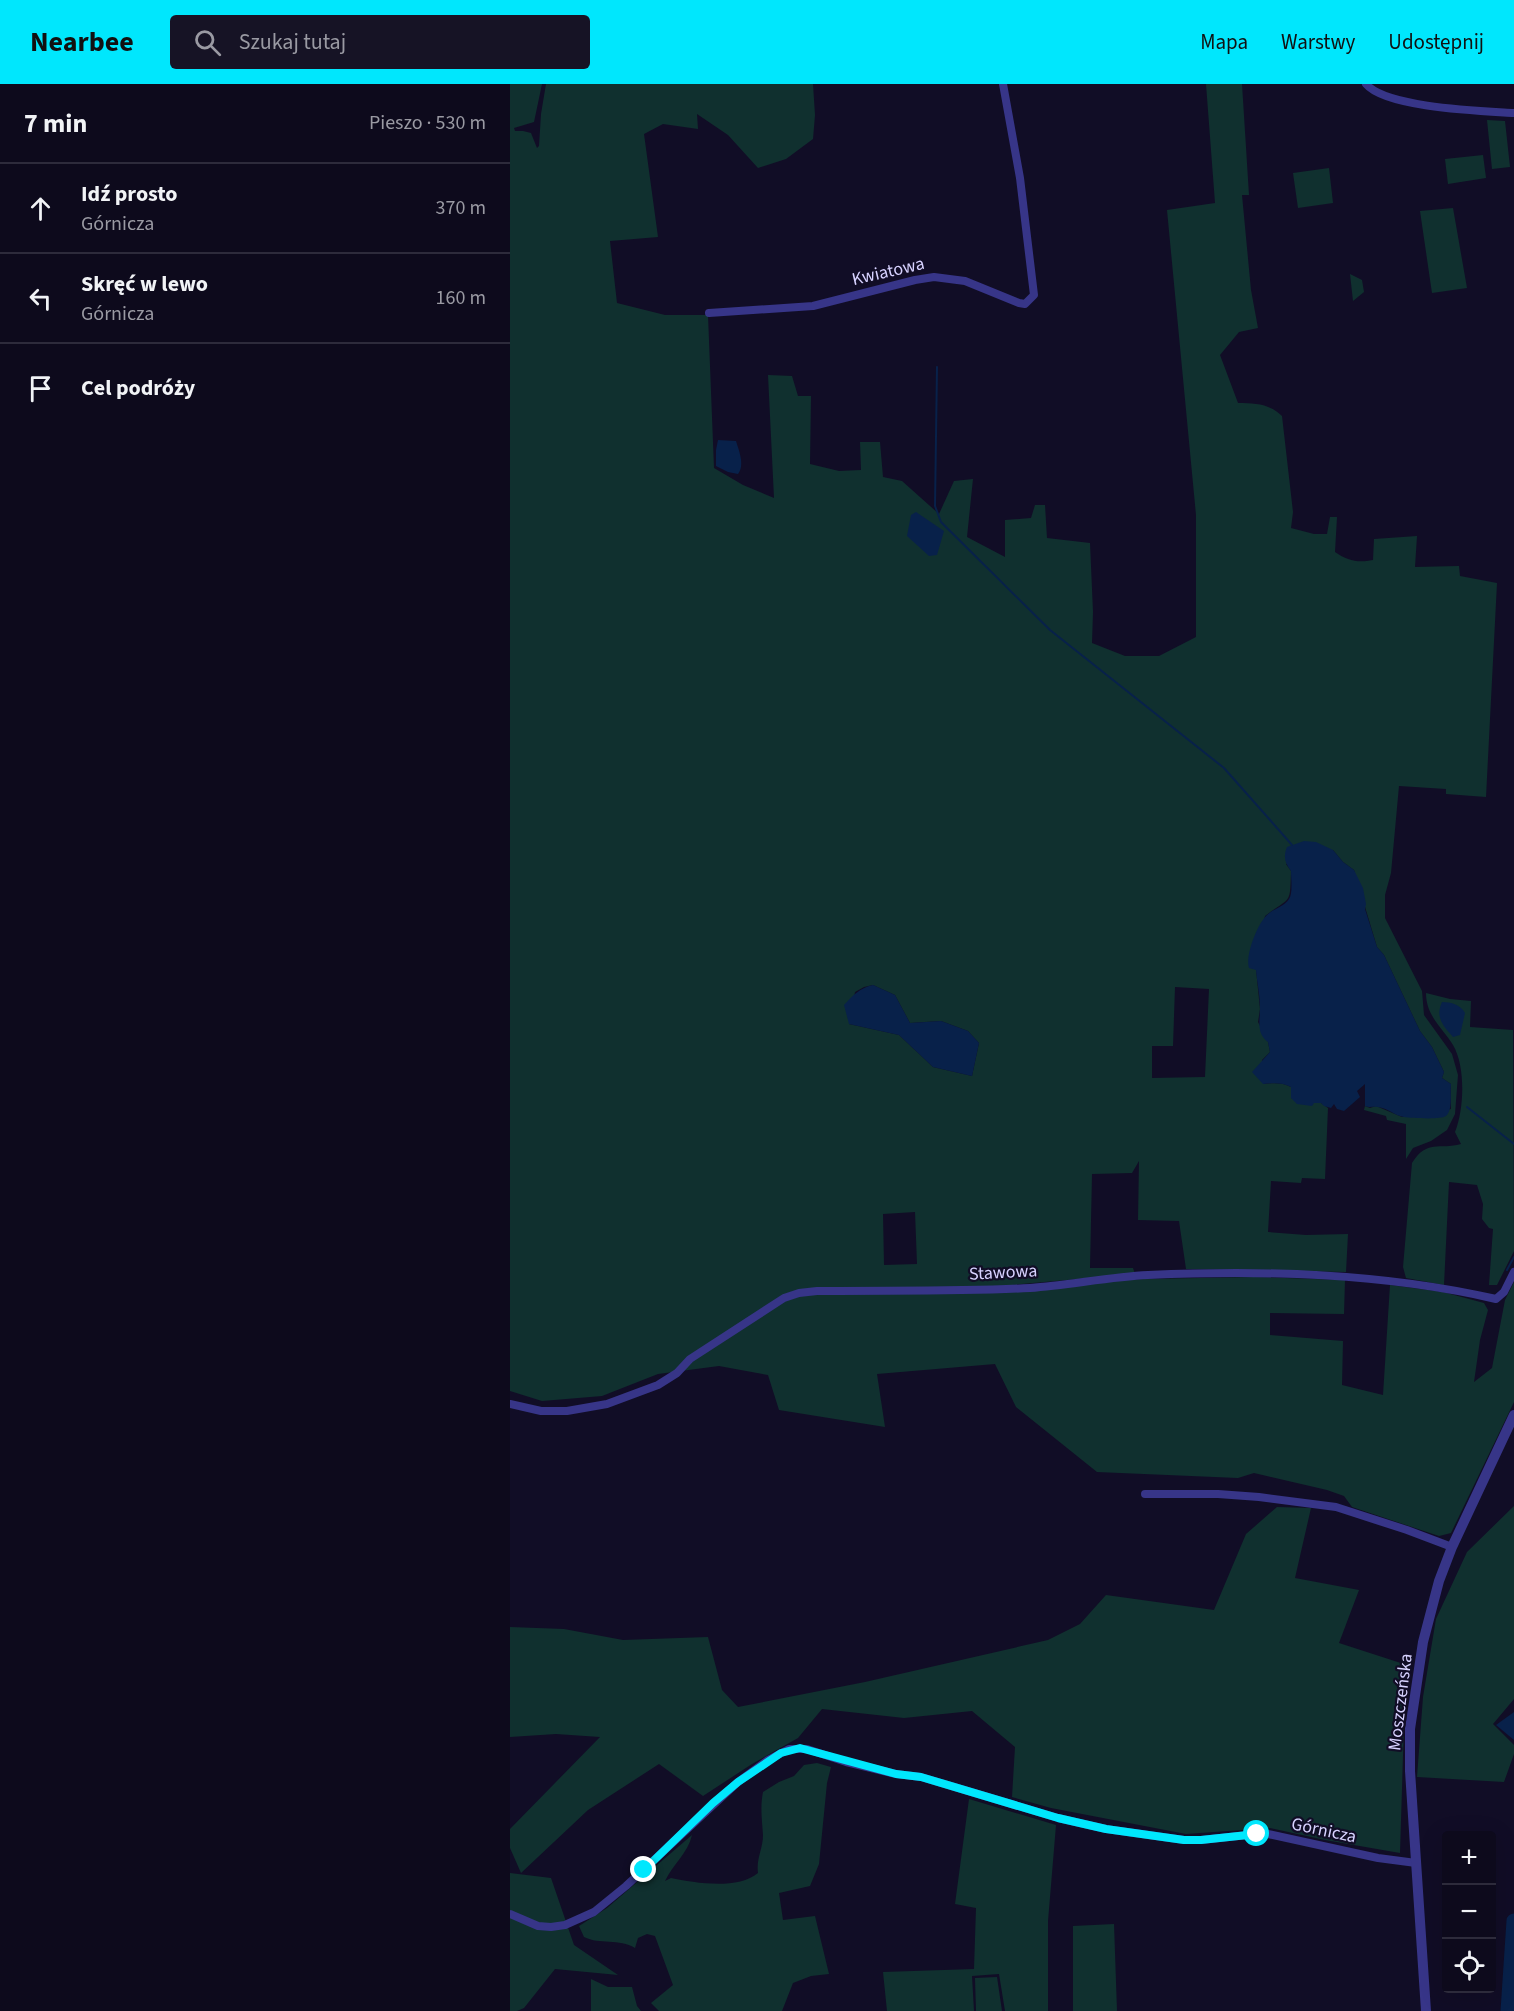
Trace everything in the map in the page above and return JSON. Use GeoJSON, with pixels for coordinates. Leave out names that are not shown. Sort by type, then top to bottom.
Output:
{"type":"FeatureCollection","features":[{"type":"Feature","properties":{"kind":"street","name":"Kwiatowa"},"geometry":{"type":"LineString","coordinates":[[709,312],[813,306],[934,277],[965,281],[1019,303],[1025,304],[1030,301],[1034,295],[1025,216],[1003,84]]}},
{"type":"Feature","properties":{"kind":"street"},"geometry":{"type":"LineString","coordinates":[[1366,84],[1382,96],[1412,103],[1514,113]]}},
{"type":"Feature","properties":{"kind":"street","name":"Stawowa"},"geometry":{"type":"LineString","coordinates":[[510,1404],[541,1411],[567,1411],[607,1404],[658,1385],[677,1373],[690,1359],[784,1298],[799,1293],[984,1290],[1032,1288],[1146,1275],[1268,1274],[1400,1281],[1465,1291],[1496,1299],[1504,1292],[1514,1272]]}},
{"type":"Feature","properties":{"kind":"street","name":"Moszczeńska"},"geometry":{"type":"LineString","coordinates":[[1426,2011],[1410,1771],[1410,1729],[1423,1642],[1439,1581],[1452,1547],[1514,1415]]}},
{"type":"Feature","properties":{"kind":"street"},"geometry":{"type":"LineString","coordinates":[[1145,1494],[1218,1494],[1336,1507],[1452,1547]]}},
{"type":"Feature","properties":{"kind":"street","name":"Górnicza"},"geometry":{"type":"LineString","coordinates":[[510,1914],[538,1926],[551,1927],[565,1925],[594,1911],[635,1878],[738,1782],[781,1753],[800,1748],[896,1774],[921,1777],[1058,1818],[1106,1829],[1184,1840],[1268,1834],[1378,1858],[1416,1863]]}},
{"type":"Feature","properties":{"kind":"green space"},"geometry":{"type":"Polygon","coordinates":[[[510,84],[542,84],[534,122],[514,128],[515,131],[531,133],[537,148],[546,84],[813,84],[815,115],[813,139],[786,159],[758,168],[728,135],[697,114],[698,129],[663,124],[644,134],[658,237],[610,241],[617,303],[665,315],[708,315],[714,468],[743,485],[774,498],[768,375],[792,376],[798,396],[811,396],[810,464],[839,471],[861,470],[860,442],[880,442],[883,477],[902,481],[939,514],[954,481],[973,479],[967,537],[1005,557],[1005,520],[1031,518],[1035,505],[1045,505],[1047,538],[1090,543],[1092,643],[1125,656],[1159,656],[1196,637],[1196,515],[1167,210],[1215,203],[1206,84],[1242,84],[1249,195],[1242,195],[1251,290],[1258,328],[1239,332],[1220,355],[1238,403],[1262,405],[1282,416],[1293,512],[1291,528],[1314,534],[1327,534],[1330,517],[1337,517],[1335,552],[1358,561],[1373,560],[1374,539],[1417,536],[1415,567],[1459,566],[1460,576],[1497,583],[1486,797],[1446,794],[1446,789],[1399,786],[1391,873],[1385,895],[1385,918],[1422,991],[1424,1015],[1452,1054],[1458,1075],[1455,1114],[1447,1130],[1431,1141],[1413,1148],[1406,1159],[1406,1124],[1387,1120],[1386,1116],[1364,1110],[1365,1106],[1370,1108],[1376,1106],[1402,1117],[1415,1117],[1451,1109],[1451,1084],[1442,1078],[1444,1072],[1432,1047],[1420,1031],[1384,955],[1377,947],[1354,870],[1333,850],[1286,864],[1291,871],[1289,895],[1284,902],[1265,916],[1256,969],[1260,1009],[1258,1022],[1268,1042],[1270,1052],[1262,1060],[1263,1084],[1288,1085],[1291,1087],[1291,1098],[1321,1103],[1328,1108],[1325,1179],[1302,1178],[1301,1183],[1271,1181],[1268,1232],[1306,1235],[1348,1234],[1346,1272],[1186,1269],[1179,1221],[1138,1220],[1139,1161],[1132,1173],[1092,1174],[1090,1268],[1133,1268],[1135,1274],[989,1287],[1144,1279],[1254,1277],[1345,1280],[1344,1314],[1270,1313],[1270,1335],[1343,1341],[1342,1385],[1383,1395],[1390,1285],[1443,1292],[1484,1303],[1488,1310],[1480,1340],[1474,1382],[1492,1368],[1505,1300],[1514,1282],[1514,1402],[1451,1533],[1439,1536],[1352,1507],[1344,1496],[1327,1490],[1254,1473],[1238,1478],[1097,1472],[1016,1407],[995,1364],[877,1374],[885,1427],[779,1410],[768,1375],[719,1366],[658,1374],[602,1396],[542,1401],[510,1391],[510,84]],[[873,985],[855,992],[849,1024],[899,1035],[933,1067],[972,1076],[979,1043],[968,1031],[941,1021],[910,1023],[895,995],[873,985]],[[1175,987],[1173,1046],[1152,1046],[1152,1078],[1205,1077],[1209,989],[1175,987]],[[915,1212],[883,1214],[884,1265],[917,1264],[915,1212]]]}},
{"type":"Feature","properties":{"kind":"green space"},"geometry":{"type":"Polygon","coordinates":[[[1487,120],[1505,121],[1510,167],[1492,169],[1487,120]]]}},
{"type":"Feature","properties":{"kind":"green space"},"geometry":{"type":"Polygon","coordinates":[[[1483,155],[1486,178],[1448,184],[1445,159],[1483,155]]]}},
{"type":"Feature","properties":{"kind":"green space"},"geometry":{"type":"Polygon","coordinates":[[[1329,168],[1333,203],[1298,208],[1293,173],[1329,168]]]}},
{"type":"Feature","properties":{"kind":"green space"},"geometry":{"type":"Polygon","coordinates":[[[1453,208],[1467,288],[1432,293],[1420,211],[1453,208]]]}},
{"type":"Feature","properties":{"kind":"green space"},"geometry":{"type":"Polygon","coordinates":[[[1350,274],[1362,280],[1364,292],[1353,301],[1350,274]]]}},
{"type":"Feature","properties":{"kind":"green space"},"geometry":{"type":"Polygon","coordinates":[[[1426,993],[1471,1001],[1470,1027],[1513,1030],[1514,1251],[1497,1285],[1489,1285],[1493,1229],[1489,1228],[1482,1219],[1483,1204],[1477,1185],[1449,1182],[1444,1285],[1406,1278],[1403,1267],[1412,1163],[1428,1148],[1461,1144],[1455,1132],[1462,1101],[1460,1065],[1453,1045],[1432,1015],[1426,993]]]}},
{"type":"Feature","properties":{"kind":"green space"},"geometry":{"type":"Polygon","coordinates":[[[1514,1506],[1514,1699],[1493,1724],[1514,1745],[1514,1754],[1504,1782],[1417,1777],[1423,1697],[1436,1619],[1467,1552],[1514,1506]]]}},
{"type":"Feature","properties":{"kind":"green space"},"geometry":{"type":"Polygon","coordinates":[[[1277,1507],[1311,1508],[1295,1578],[1359,1590],[1339,1643],[1410,1666],[1404,1724],[1400,1853],[1270,1828],[1186,1834],[1051,1808],[1012,1797],[1015,1747],[972,1711],[904,1718],[822,1709],[798,1738],[703,1796],[659,1764],[588,1810],[521,1873],[510,1848],[510,1829],[600,1737],[556,1734],[510,1737],[510,1627],[564,1629],[623,1640],[708,1637],[722,1690],[738,1707],[865,1682],[1048,1640],[1080,1624],[1106,1595],[1214,1610],[1246,1534],[1277,1507]]]}},
{"type":"Feature","properties":{"kind":"green space"},"geometry":{"type":"Polygon","coordinates":[[[817,1763],[831,1767],[827,1783],[819,1864],[810,1886],[779,1893],[783,1920],[815,1916],[829,1974],[811,1976],[793,1983],[782,2011],[659,2011],[651,2003],[673,1985],[655,1936],[647,1934],[638,1938],[635,1948],[623,1943],[596,1941],[584,1937],[579,1926],[607,1908],[692,1835],[665,1881],[671,1878],[692,1882],[728,1883],[739,1882],[758,1873],[763,1840],[761,1808],[763,1792],[794,1776],[804,1765],[817,1763]]]}},
{"type":"Feature","properties":{"kind":"green space"},"geometry":{"type":"Polygon","coordinates":[[[969,1799],[1056,1825],[1048,1921],[1048,2011],[1005,2011],[999,1974],[972,1976],[974,2011],[887,2011],[883,1972],[974,1969],[976,1908],[955,1904],[969,1799]]]}},
{"type":"Feature","properties":{"kind":"green space"},"geometry":{"type":"Polygon","coordinates":[[[510,1873],[551,1878],[574,1945],[618,1975],[555,1969],[524,2008],[510,2011],[510,1873]]]}},
{"type":"Feature","properties":{"kind":"green space"},"geometry":{"type":"Polygon","coordinates":[[[1114,1924],[1117,2011],[1073,2011],[1073,1926],[1114,1924]]]}},
{"type":"Feature","properties":{"kind":"green space"},"geometry":{"type":"Polygon","coordinates":[[[997,1977],[1002,2011],[976,2011],[975,1978],[997,1977]]]}},
{"type":"Feature","properties":{"kind":"green space"},"geometry":{"type":"Polygon","coordinates":[[[591,1979],[608,1987],[632,1987],[637,2006],[641,2011],[591,2011],[591,1979]]]}},
{"type":"Feature","properties":{"kind":"water"},"geometry":{"type":"Polygon","coordinates":[[[718,440],[736,441],[741,462],[738,474],[716,466],[718,440]]]}},
{"type":"Feature","properties":{"kind":"water"},"geometry":{"type":"Polygon","coordinates":[[[916,512],[944,531],[937,555],[929,556],[907,536],[911,515],[916,512]]]}},
{"type":"Feature","properties":{"kind":"water"},"geometry":{"type":"Polygon","coordinates":[[[1304,841],[1316,842],[1333,850],[1354,870],[1363,888],[1365,909],[1377,947],[1384,955],[1420,1031],[1432,1047],[1444,1072],[1442,1078],[1451,1084],[1450,1106],[1446,1116],[1404,1117],[1381,1108],[1365,1106],[1365,1084],[1357,1091],[1360,1097],[1344,1111],[1337,1109],[1334,1104],[1331,1108],[1321,1103],[1314,1103],[1312,1106],[1297,1104],[1291,1098],[1291,1087],[1274,1083],[1263,1084],[1252,1072],[1270,1052],[1268,1042],[1260,1031],[1260,1003],[1256,970],[1249,968],[1248,963],[1250,949],[1263,920],[1287,902],[1290,896],[1291,871],[1285,857],[1287,847],[1304,841]]]}},
{"type":"Feature","properties":{"kind":"water"},"geometry":{"type":"Polygon","coordinates":[[[873,985],[895,995],[910,1023],[941,1021],[968,1031],[979,1043],[972,1076],[933,1067],[899,1035],[849,1024],[844,1005],[857,992],[873,985]]]}},
{"type":"Feature","properties":{"kind":"water"},"geometry":{"type":"Polygon","coordinates":[[[1442,1002],[1455,1004],[1465,1013],[1460,1035],[1453,1037],[1443,1025],[1439,1012],[1442,1002]]]}},
{"type":"Feature","properties":{"kind":"water"},"geometry":{"type":"Polygon","coordinates":[[[1514,1712],[1514,1740],[1496,1725],[1514,1712]]]}},
{"type":"Feature","properties":{"kind":"waterway"},"geometry":{"type":"LineString","coordinates":[[937,367],[935,506],[941,522],[1050,630],[1224,768],[1292,845]]}},
{"type":"Feature","properties":{"kind":"waterway"},"geometry":{"type":"LineString","coordinates":[[1467,1107],[1514,1144]]}},
{"type":"Feature","properties":{"kind":"waterway"},"geometry":{"type":"LineString","coordinates":[[1507,1270],[1514,1257]]}},
{"type":"Feature","properties":{"kind":"waterway"},"geometry":{"type":"LineString","coordinates":[[1508,2011],[1514,1921]]}},
{"type":"Feature","properties":{"kind":"route"},"geometry":{"type":"LineString","coordinates":[[644,1870],[738,1782],[768,1760],[789,1749],[800,1748],[896,1774],[921,1777],[1058,1818],[1106,1829],[1184,1840],[1257,1834]]}}]}
